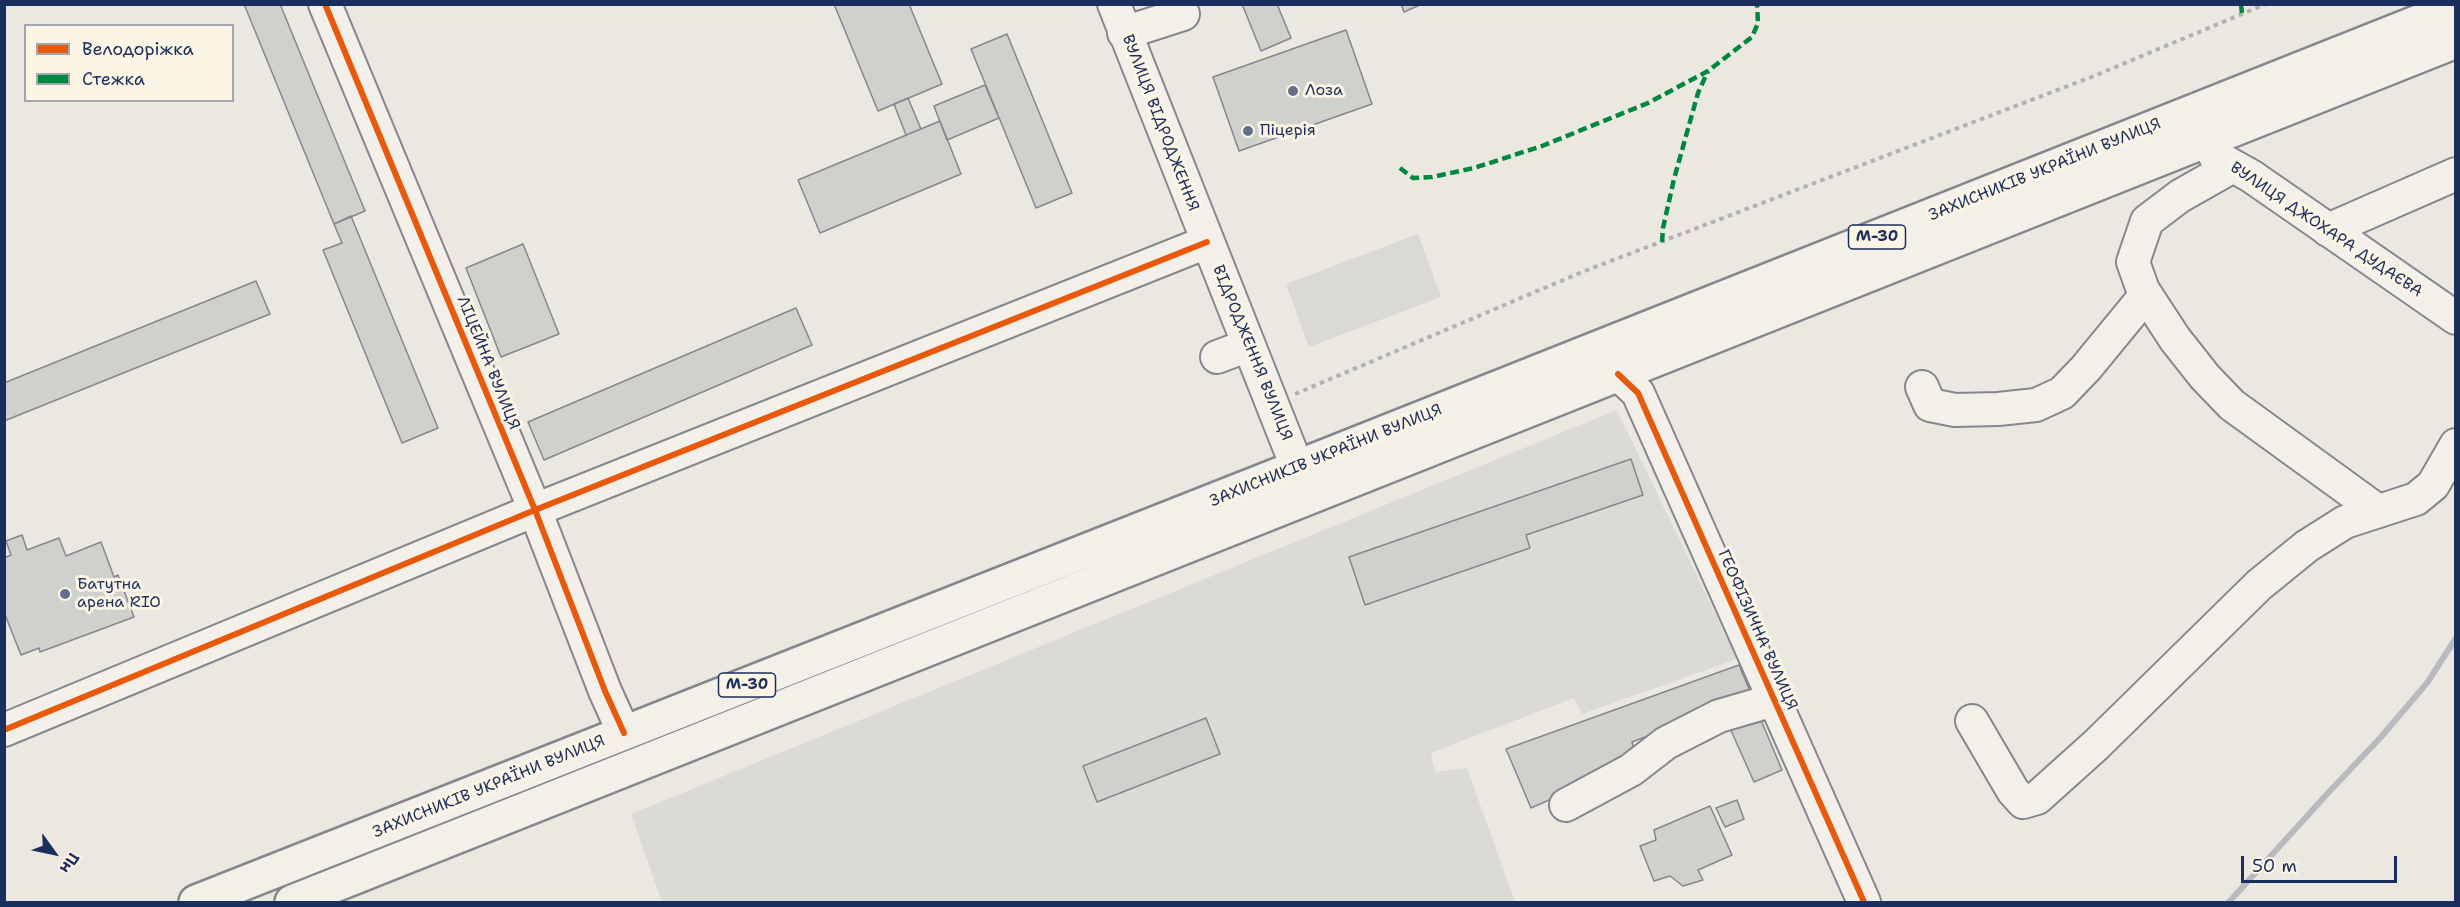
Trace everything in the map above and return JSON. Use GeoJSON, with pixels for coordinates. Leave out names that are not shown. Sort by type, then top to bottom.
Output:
{"type":"FeatureCollection","features":[{"type":"Feature","properties":{"kind":"highway","name":"ЗАХИСНИКІВ УКРАЇНИ ВУЛИЦЯ"},"geometry":{"type":"LineString","coordinates":[[196,903],[2456,7]]}},
{"type":"Feature","properties":{"kind":"highway","name":"ЗАХИСНИКІВ УКРАЇНИ ВУЛИЦЯ"},"geometry":{"type":"LineString","coordinates":[[292,903],[2456,41]]}},
{"type":"Feature","properties":{"kind":"street","name":"ЛІЦЕЙНА ВУЛИЦЯ"},"geometry":{"type":"LineString","coordinates":[[325,4],[535,510],[605,691],[624,733]]}},
{"type":"Feature","properties":{"kind":"street"},"geometry":{"type":"LineString","coordinates":[[1119,19],[1184,14]]}},
{"type":"Feature","properties":{"kind":"street","name":"ВУЛИЦЯ ВІДРОДЖЕННЯ"},"geometry":{"type":"LineString","coordinates":[[1119,19],[1207,242]]}},
{"type":"Feature","properties":{"kind":"street","name":"ВУЛИЦЯ ДЖОХАРА ДУДАЄВА"},"geometry":{"type":"LineString","coordinates":[[2196,145],[2233,166],[2456,318]]}},
{"type":"Feature","properties":{"kind":"street"},"geometry":{"type":"LineString","coordinates":[[2233,166],[2180,196],[2147,221],[2133,262],[2146,295],[2175,339],[2205,377],[2232,405],[2378,511]]}},
{"type":"Feature","properties":{"kind":"street"},"geometry":{"type":"LineString","coordinates":[[2328,230],[2456,174]]}},
{"type":"Feature","properties":{"kind":"street"},"geometry":{"type":"LineString","coordinates":[[4,730],[535,510],[1207,242]]}},
{"type":"Feature","properties":{"kind":"street","name":"ВІДРОДЖЕННЯ ВУЛИЦЯ"},"geometry":{"type":"LineString","coordinates":[[1207,242],[1310,497]]}},
{"type":"Feature","properties":{"kind":"street"},"geometry":{"type":"LineString","coordinates":[[1922,387],[1930,405],[1955,410],[2036,405],[2062,393],[2086,368],[2146,295]]}},
{"type":"Feature","properties":{"kind":"street"},"geometry":{"type":"LineString","coordinates":[[1217,357],[1249,345]]}},
{"type":"Feature","properties":{"kind":"street","name":"ГЕОФІЗИЧНА ВУЛИЦЯ"},"geometry":{"type":"LineString","coordinates":[[1618,374],[1638,393],[1864,903]]}},
{"type":"Feature","properties":{"kind":"street"},"geometry":{"type":"LineString","coordinates":[[1972,721],[2013,791],[2023,802],[2037,798],[2096,745],[2259,585],[2307,546],[2345,522],[2416,499],[2433,485],[2456,445]]}},
{"type":"Feature","properties":{"kind":"street"},"geometry":{"type":"LineString","coordinates":[[1566,805],[1631,770],[1666,743],[1687,732],[1719,716],[1774,700]]}},
{"type":"Feature","properties":{"kind":"path"},"geometry":{"type":"LineString","coordinates":[[1272,404],[1582,272],[2094,76],[2265,4]]}},
{"type":"Feature","properties":{"kind":"shaded area"},"geometry":{"type":"Polygon","coordinates":[[[1418,234],[1441,297],[1309,347],[1286,284],[1418,234]]]}},
{"type":"Feature","properties":{"kind":"shaded area"},"geometry":{"type":"Polygon","coordinates":[[[1617,410],[1737,659],[1582,714],[1574,698],[1433,752],[1431,757],[1436,772],[1467,768],[1515,902],[662,902],[631,814],[1617,410]]]}},
{"type":"Feature","properties":{"kind":"building"},"geometry":{"type":"Polygon","coordinates":[[[244,4],[280,4],[365,211],[334,224],[244,4]]]}},
{"type":"Feature","properties":{"kind":"building"},"geometry":{"type":"Polygon","coordinates":[[[834,4],[909,4],[942,84],[878,111],[834,4]]]}},
{"type":"Feature","properties":{"kind":"building"},"geometry":{"type":"Polygon","coordinates":[[[1242,4],[1277,4],[1291,38],[1261,51],[1242,4]]]}},
{"type":"Feature","properties":{"kind":"building"},"geometry":{"type":"Polygon","coordinates":[[[1401,4],[1422,4],[1404,12],[1401,4]]]}},
{"type":"Feature","properties":{"kind":"building","name":"Лоза"},"geometry":{"type":"Polygon","coordinates":[[[1346,30],[1372,104],[1239,151],[1213,77],[1346,30]]]}},
{"type":"Feature","properties":{"kind":"building"},"geometry":{"type":"Polygon","coordinates":[[[1007,34],[1072,193],[1036,208],[971,49],[1007,34]]]}},
{"type":"Feature","properties":{"kind":"building"},"geometry":{"type":"Polygon","coordinates":[[[985,85],[999,118],[947,140],[934,106],[985,85]]]}},
{"type":"Feature","properties":{"kind":"building"},"geometry":{"type":"Polygon","coordinates":[[[908,98],[921,129],[906,135],[894,104],[908,98]]]}},
{"type":"Feature","properties":{"kind":"building"},"geometry":{"type":"Polygon","coordinates":[[[940,121],[961,174],[820,233],[798,180],[940,121]]]}},
{"type":"Feature","properties":{"kind":"building"},"geometry":{"type":"Polygon","coordinates":[[[351,216],[438,428],[402,443],[323,250],[342,243],[334,224],[351,216]]]}},
{"type":"Feature","properties":{"kind":"building"},"geometry":{"type":"Polygon","coordinates":[[[523,244],[559,334],[501,357],[466,268],[523,244]]]}},
{"type":"Feature","properties":{"kind":"building"},"geometry":{"type":"Polygon","coordinates":[[[256,281],[270,314],[4,421],[4,383],[256,281]]]}},
{"type":"Feature","properties":{"kind":"building"},"geometry":{"type":"Polygon","coordinates":[[[796,308],[812,345],[544,460],[528,422],[796,308]]]}},
{"type":"Feature","properties":{"kind":"building"},"geometry":{"type":"Polygon","coordinates":[[[1631,459],[1643,495],[1526,535],[1530,548],[1365,605],[1349,557],[1631,459]]]}},
{"type":"Feature","properties":{"kind":"building","name":"Батутна арена RIO"},"geometry":{"type":"Polygon","coordinates":[[[22,535],[27,550],[59,538],[66,556],[101,542],[114,577],[118,575],[134,617],[40,652],[39,648],[21,655],[4,612],[4,558],[11,555],[6,541],[22,535]]]}},
{"type":"Feature","properties":{"kind":"building"},"geometry":{"type":"Polygon","coordinates":[[[1739,665],[1752,696],[1632,742],[1637,761],[1531,808],[1506,749],[1739,665]]]}},
{"type":"Feature","properties":{"kind":"building"},"geometry":{"type":"Polygon","coordinates":[[[1758,713],[1782,770],[1754,782],[1729,726],[1758,713]]]}},
{"type":"Feature","properties":{"kind":"building"},"geometry":{"type":"Polygon","coordinates":[[[1206,718],[1220,754],[1097,802],[1083,766],[1206,718]]]}},
{"type":"Feature","properties":{"kind":"building"},"geometry":{"type":"Polygon","coordinates":[[[1737,800],[1744,819],[1725,827],[1716,808],[1737,800]]]}},
{"type":"Feature","properties":{"kind":"building"},"geometry":{"type":"Polygon","coordinates":[[[1710,806],[1732,855],[1698,870],[1703,880],[1683,886],[1670,876],[1654,881],[1640,846],[1656,840],[1654,830],[1710,806]]]}},
{"type":"Feature","properties":{"kind":"waterway"},"geometry":{"type":"LineString","coordinates":[[2229,902],[2381,737],[2427,683],[2456,638]]}},
{"type":"Feature","properties":{"kind":"marked path"},"geometry":{"type":"LineString","coordinates":[[1400,168],[1413,178],[1432,177],[1474,168],[1542,146],[1648,103],[1708,71],[1752,37],[1758,23],[1757,4]]}},
{"type":"Feature","properties":{"kind":"marked path"},"geometry":{"type":"LineString","coordinates":[[2241,4],[2242,14]]}},
{"type":"Feature","properties":{"kind":"marked path"},"geometry":{"type":"LineString","coordinates":[[1662,242],[1674,179],[1698,93],[1708,71]]}},
{"type":"Feature","properties":{"kind":"cycle path"},"geometry":{"type":"LineString","coordinates":[[325,4],[535,510],[605,691],[624,733]]}},
{"type":"Feature","properties":{"kind":"cycle path"},"geometry":{"type":"LineString","coordinates":[[4,730],[535,510],[1207,242]]}},
{"type":"Feature","properties":{"kind":"cycle path"},"geometry":{"type":"LineString","coordinates":[[1618,374],[1638,393],[1864,902]]}},
{"type":"Feature","properties":{"kind":"place","name":"Лоза"},"geometry":{"type":"Point","coordinates":[1293,91]}},
{"type":"Feature","properties":{"kind":"place","name":"Піцерія"},"geometry":{"type":"Point","coordinates":[1248,131]}},
{"type":"Feature","properties":{"kind":"place","name":"Батутна арена RIO"},"geometry":{"type":"Point","coordinates":[65,594]}}]}
